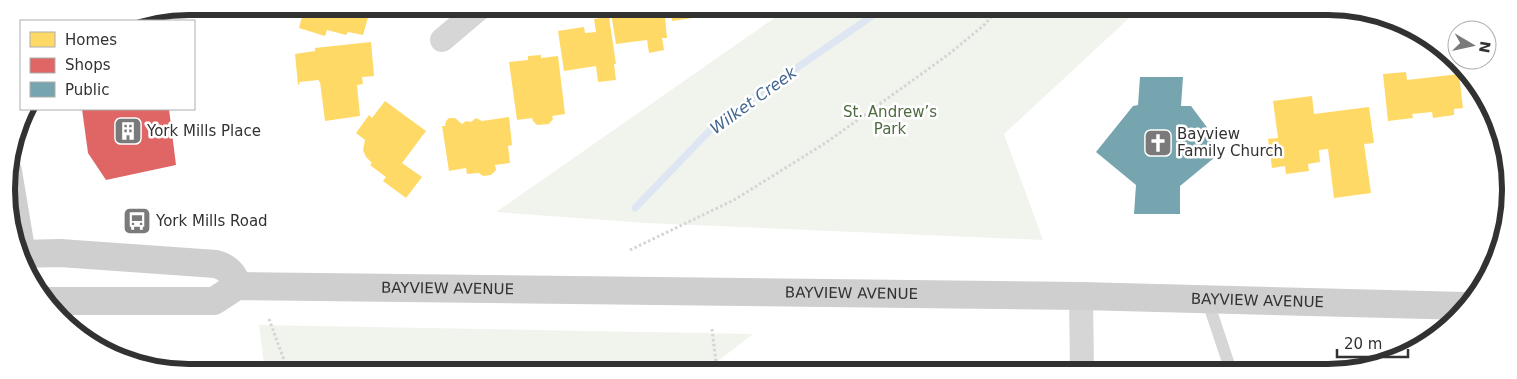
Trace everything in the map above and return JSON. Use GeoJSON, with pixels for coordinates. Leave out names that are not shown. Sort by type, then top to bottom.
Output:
{"type":"FeatureCollection","features":[{"type":"Feature","properties":{"kind":"main road"},"geometry":{"type":"LineString","coordinates":[[28,255],[60,253],[216,264],[224,266],[229,270],[237,286],[214,301],[55,301]]}},
{"type":"Feature","properties":{"kind":"main road","name":"BAYVIEW AVENUE"},"geometry":{"type":"LineString","coordinates":[[237,286],[1081,296],[1455,309]]}},
{"type":"Feature","properties":{"kind":"street"},"geometry":{"type":"LineString","coordinates":[[442,40],[472,15]]}},
{"type":"Feature","properties":{"kind":"street"},"geometry":{"type":"LineString","coordinates":[[1081,296],[1082,364]]}},
{"type":"Feature","properties":{"kind":"lane"},"geometry":{"type":"LineString","coordinates":[[1207,299],[1228,364]]}},
{"type":"Feature","properties":{"kind":"path"},"geometry":{"type":"LineString","coordinates":[[630,250],[734,200],[827,142],[949,54],[984,25],[993,15]]}},
{"type":"Feature","properties":{"kind":"path"},"geometry":{"type":"LineString","coordinates":[[269,319],[285,364]]}},
{"type":"Feature","properties":{"kind":"path"},"geometry":{"type":"LineString","coordinates":[[712,328],[716,364]]}},
{"type":"Feature","properties":{"kind":"green space","name":"St. Andrew’s Park"},"geometry":{"type":"Polygon","coordinates":[[[779,15],[1132,15],[1004,134],[1043,240],[646,223],[496,212],[779,15]]]}},
{"type":"Feature","properties":{"kind":"green space"},"geometry":{"type":"Polygon","coordinates":[[[259,325],[753,334],[714,364],[264,364],[259,325]]]}},
{"type":"Feature","properties":{"kind":"building: Homes"},"geometry":{"type":"Polygon","coordinates":[[[303,15],[369,15],[363,35],[348,32],[346,35],[327,30],[325,36],[299,28],[303,15]]]}},
{"type":"Feature","properties":{"kind":"building: Homes"},"geometry":{"type":"Polygon","coordinates":[[[611,15],[665,15],[667,38],[662,38],[664,50],[649,53],[647,40],[616,44],[611,15]]]}},
{"type":"Feature","properties":{"kind":"building: Homes"},"geometry":{"type":"Polygon","coordinates":[[[671,15],[693,15],[693,18],[672,21],[671,15]]]}},
{"type":"Feature","properties":{"kind":"building: Homes"},"geometry":{"type":"Polygon","coordinates":[[[609,17],[616,64],[614,64],[616,80],[598,82],[596,66],[564,71],[558,31],[584,27],[585,33],[596,32],[594,19],[609,17]]]}},
{"type":"Feature","properties":{"kind":"building: Homes"},"geometry":{"type":"Polygon","coordinates":[[[371,42],[374,76],[362,77],[363,84],[357,85],[360,116],[325,121],[320,82],[319,80],[299,82],[300,84],[298,85],[295,54],[315,51],[315,48],[371,42]]]}},
{"type":"Feature","properties":{"kind":"building: Homes"},"geometry":{"type":"Polygon","coordinates":[[[541,55],[541,58],[558,56],[565,114],[552,116],[553,119],[549,124],[537,125],[532,118],[517,120],[509,62],[528,60],[528,56],[541,55]]]}},
{"type":"Feature","properties":{"kind":"building: Homes"},"geometry":{"type":"Polygon","coordinates":[[[1406,72],[1407,80],[1459,74],[1463,108],[1454,109],[1454,115],[1433,118],[1432,112],[1412,114],[1413,118],[1388,121],[1383,74],[1406,72]]]}},
{"type":"Feature","properties":{"kind":"building: Homes"},"geometry":{"type":"Polygon","coordinates":[[[1312,96],[1314,114],[1369,107],[1374,143],[1364,144],[1371,193],[1334,198],[1328,149],[1319,150],[1320,162],[1308,164],[1309,171],[1286,174],[1285,166],[1272,168],[1268,139],[1278,138],[1273,101],[1312,96]]]}},
{"type":"Feature","properties":{"kind":"building: Homes"},"geometry":{"type":"Polygon","coordinates":[[[385,101],[426,131],[402,163],[422,177],[406,198],[383,181],[386,177],[370,165],[372,163],[366,157],[363,150],[365,140],[356,133],[369,115],[372,118],[385,101]]]}},
{"type":"Feature","properties":{"kind":"building: Homes"},"geometry":{"type":"Polygon","coordinates":[[[509,117],[512,145],[508,146],[510,163],[495,165],[496,170],[491,175],[467,174],[466,168],[449,171],[442,126],[445,126],[449,118],[455,118],[462,124],[466,121],[471,122],[476,118],[482,121],[509,117]]]}},
{"type":"Feature","properties":{"kind":"building: Shops","name":"York Mills Place"},"geometry":{"type":"Polygon","coordinates":[[[82,110],[169,110],[176,165],[106,180],[88,153],[82,110]]]}},
{"type":"Feature","properties":{"kind":"building: Public","name":"Bayview Family Church"},"geometry":{"type":"Polygon","coordinates":[[[1140,77],[1183,77],[1181,106],[1191,106],[1209,130],[1205,133],[1220,153],[1180,186],[1180,214],[1134,214],[1136,185],[1096,152],[1133,106],[1138,105],[1140,77]]]}},
{"type":"Feature","properties":{"kind":"waterway","name":"Wilket Creek"},"geometry":{"type":"LineString","coordinates":[[635,208],[717,123],[873,15]]}},
{"type":"Feature","properties":{"kind":"place","name":"York Mills Place"},"geometry":{"type":"Point","coordinates":[128,131]}},
{"type":"Feature","properties":{"kind":"place","name":"Bayview Family Church"},"geometry":{"type":"Point","coordinates":[1158,143]}},
{"type":"Feature","properties":{"kind":"place","name":"York Mills Road"},"geometry":{"type":"Point","coordinates":[137,221]}}]}
